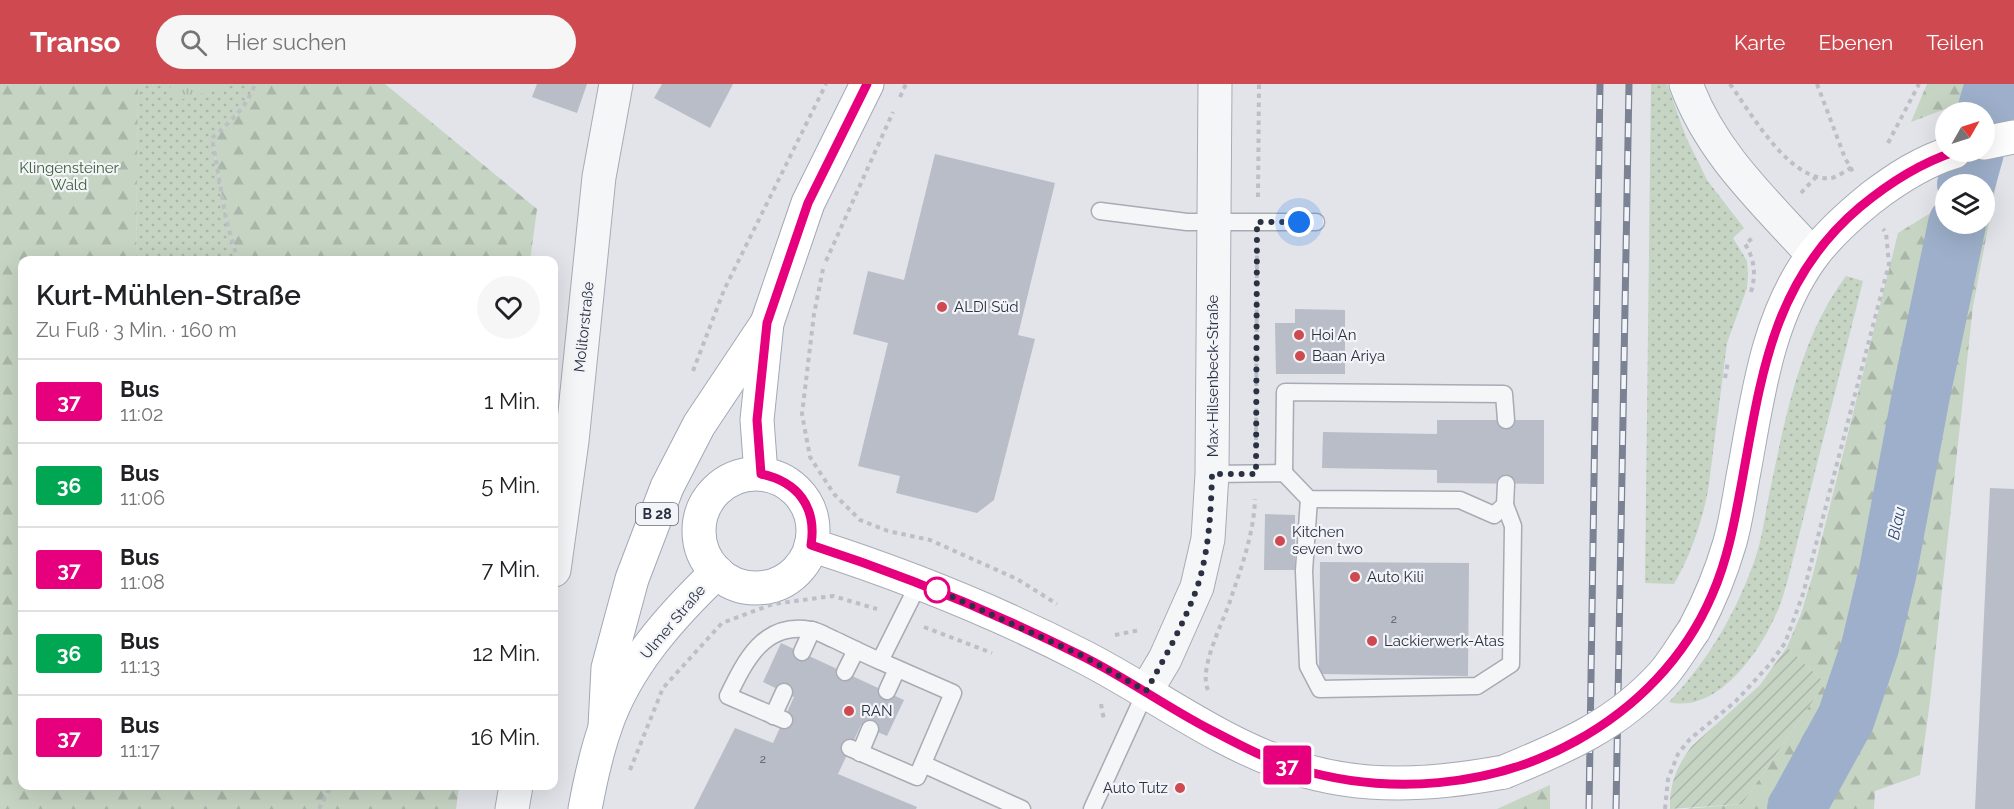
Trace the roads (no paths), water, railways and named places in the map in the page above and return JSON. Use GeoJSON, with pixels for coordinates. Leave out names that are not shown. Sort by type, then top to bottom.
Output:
{"type":"FeatureCollection","features":[{"type":"Feature","properties":{"kind":"street","name":"Molitorstraße"},"geometry":{"type":"LineString","coordinates":[[558,541],[572,441],[599,177],[616,84]]}},
{"type":"Feature","properties":{"kind":"street","name":"B 28"},"geometry":{"type":"LineString","coordinates":[[761,474],[757,420],[767,323],[808,203],[867,84]]}},
{"type":"Feature","properties":{"kind":"street","name":"Max-Hilsenbeck-Straße"},"geometry":{"type":"LineString","coordinates":[[1146,691],[1165,659],[1197,587],[1208,539],[1212,474],[1215,84]]}},
{"type":"Feature","properties":{"kind":"street"},"geometry":{"type":"LineString","coordinates":[[1686,84],[1700,117],[1734,169],[1813,255]]}},
{"type":"Feature","properties":{"kind":"street"},"geometry":{"type":"LineString","coordinates":[[1995,141],[2014,137]]}},
{"type":"Feature","properties":{"kind":"street"},"geometry":{"type":"LineString","coordinates":[[811,545],[952,595],[1074,652],[1206,727],[1256,752],[1293,767],[1338,778],[1376,783],[1421,784],[1504,772],[1570,745],[1602,727],[1642,695],[1665,672],[1694,630],[1713,594],[1730,541],[1758,397],[1779,320],[1795,284],[1813,255],[1846,219],[1896,179],[1935,158]]}},
{"type":"Feature","properties":{"kind":"street","name":"B 28"},"geometry":{"type":"LineString","coordinates":[[605,727],[608,668],[632,579],[667,487],[699,425],[767,323]]}},
{"type":"Feature","properties":{"kind":"street"},"geometry":{"type":"LineString","coordinates":[[761,474],[784,482],[803,498],[812,521],[811,545],[806,559],[786,580],[772,586],[742,587],[729,581],[708,562],[699,535],[700,521],[711,496],[721,486],[733,479],[761,474]]}},
{"type":"Feature","properties":{"kind":"street","name":"Ulmer Straße"},"geometry":{"type":"LineString","coordinates":[[585,809],[605,727],[623,688],[646,649],[717,572]]}},
{"type":"Feature","properties":{"kind":"street"},"geometry":{"type":"LineString","coordinates":[[512,809],[515,790]]}},
{"type":"Feature","properties":{"kind":"lane"},"geometry":{"type":"LineString","coordinates":[[1100,211],[1187,222],[1316,222]]}},
{"type":"Feature","properties":{"kind":"lane"},"geometry":{"type":"LineString","coordinates":[[1309,499],[1305,571],[1308,666],[1320,689],[1478,686],[1511,664],[1513,526],[1500,510],[1460,500],[1309,499],[1284,473],[1285,392],[1504,394],[1506,420]]}},
{"type":"Feature","properties":{"kind":"lane"},"geometry":{"type":"LineString","coordinates":[[1212,474],[1284,473]]}},
{"type":"Feature","properties":{"kind":"lane"},"geometry":{"type":"LineString","coordinates":[[1500,510],[1506,484]]}},
{"type":"Feature","properties":{"kind":"lane"},"geometry":{"type":"LineString","coordinates":[[880,661],[919,583]]}},
{"type":"Feature","properties":{"kind":"lane"},"geometry":{"type":"LineString","coordinates":[[802,652],[812,630]]}},
{"type":"Feature","properties":{"kind":"lane"},"geometry":{"type":"LineString","coordinates":[[784,692],[778,718],[728,696],[744,665],[758,645],[774,634],[812,630],[953,693],[917,777],[855,750],[870,729]]}},
{"type":"Feature","properties":{"kind":"lane"},"geometry":{"type":"LineString","coordinates":[[845,672],[856,650]]}},
{"type":"Feature","properties":{"kind":"lane"},"geometry":{"type":"LineString","coordinates":[[887,691],[897,669]]}},
{"type":"Feature","properties":{"kind":"lane"},"geometry":{"type":"LineString","coordinates":[[1092,809],[1146,691]]}},
{"type":"Feature","properties":{"kind":"lane"},"geometry":{"type":"LineString","coordinates":[[923,764],[1022,809]]}},
{"type":"Feature","properties":{"kind":"waterway","name":"Blau"},"geometry":{"type":"LineString","coordinates":[[1989,102],[1994,84]]}},
{"type":"Feature","properties":{"kind":"waterway","name":"Blau"},"geometry":{"type":"LineString","coordinates":[[1969,174],[1972,162]]}},
{"type":"Feature","properties":{"kind":"waterway","name":"Blau"},"geometry":{"type":"LineString","coordinates":[[1796,809],[1846,718],[1870,647],[1888,571],[1921,395],[1955,234]]}},
{"type":"Feature","properties":{"kind":"railway"},"geometry":{"type":"LineString","coordinates":[[1589,809],[1600,84]]}},
{"type":"Feature","properties":{"kind":"railway"},"geometry":{"type":"LineString","coordinates":[[1616,809],[1629,84]]}},
{"type":"Feature","properties":{"kind":"place","name":"ALDI Süd"},"geometry":{"type":"Point","coordinates":[942,307]}},
{"type":"Feature","properties":{"kind":"place","name":"Hoi An"},"geometry":{"type":"Point","coordinates":[1299,335]}},
{"type":"Feature","properties":{"kind":"place","name":"Baan Ariya"},"geometry":{"type":"Point","coordinates":[1300,356]}},
{"type":"Feature","properties":{"kind":"place","name":"Kitchen seven two"},"geometry":{"type":"Point","coordinates":[1280,541]}},
{"type":"Feature","properties":{"kind":"place","name":"Auto Kili"},"geometry":{"type":"Point","coordinates":[1355,577]}},
{"type":"Feature","properties":{"kind":"place","name":"Lackierwerk-Atas"},"geometry":{"type":"Point","coordinates":[1372,641]}},
{"type":"Feature","properties":{"kind":"place","name":"RAN"},"geometry":{"type":"Point","coordinates":[849,711]}},
{"type":"Feature","properties":{"kind":"place","name":"Auto Tutz"},"geometry":{"type":"Point","coordinates":[1180,788]}},
{"type":"Feature","properties":{"kind":"park label","name":"Klingensteiner Wald"},"geometry":{"type":"Point","coordinates":[69,176]}}]}
